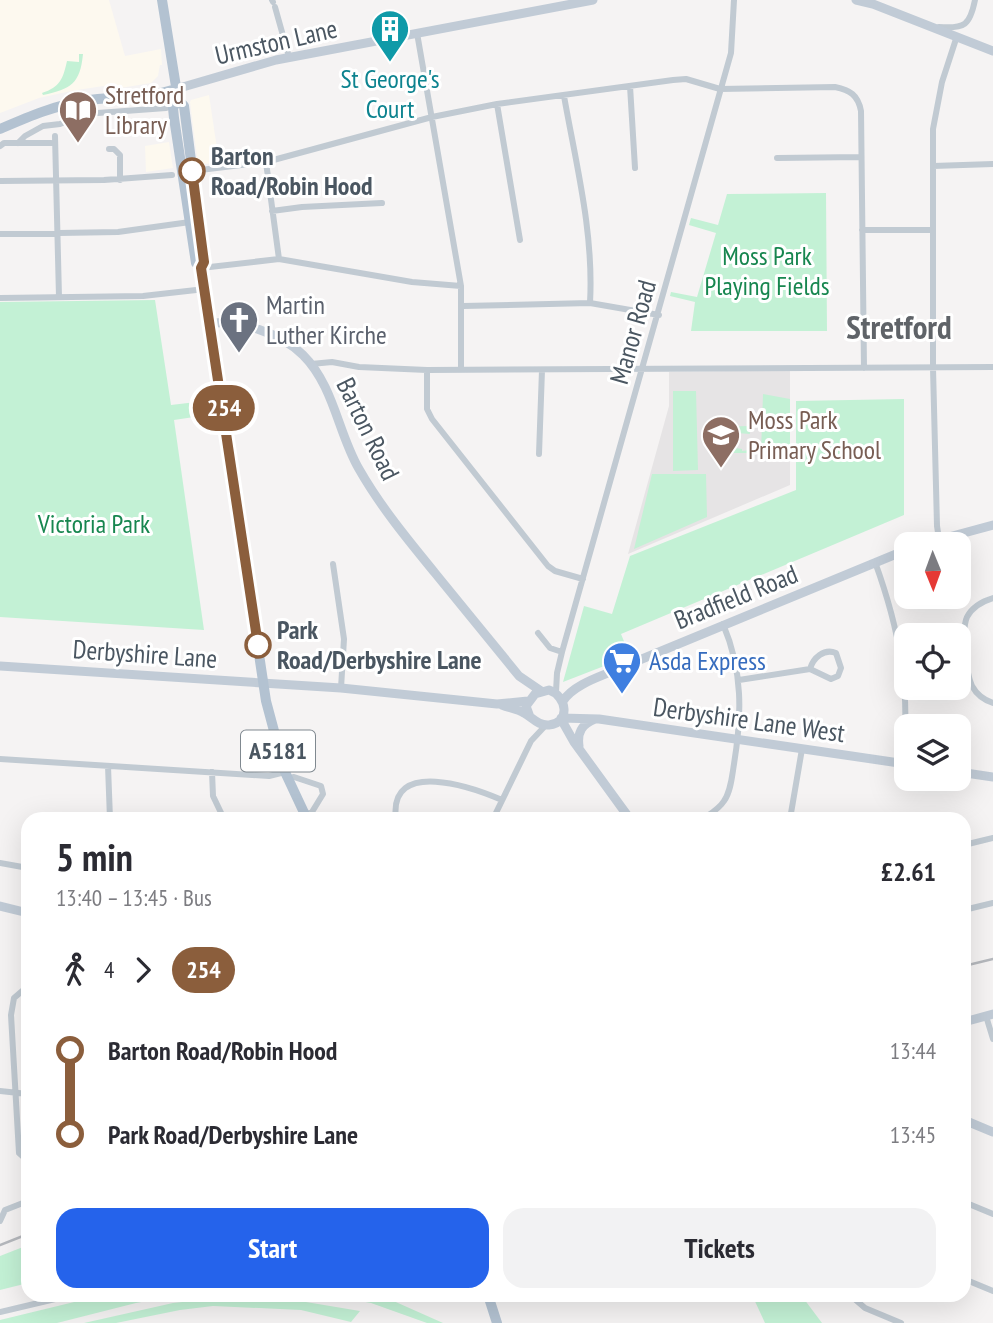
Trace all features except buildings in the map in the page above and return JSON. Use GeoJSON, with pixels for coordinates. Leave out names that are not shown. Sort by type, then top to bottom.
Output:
{"type":"FeatureCollection","features":[{"type":"Feature","properties":{"kind":"main road","name":"A5181"},"geometry":{"type":"LineString","coordinates":[[162,0],[177,94],[184,106],[182,173],[196,263],[201,268],[205,289],[266,701],[286,776],[304,812]]}},
{"type":"Feature","properties":{"kind":"main road"},"geometry":{"type":"LineString","coordinates":[[0,129],[54,107],[94,100],[177,94]]}},
{"type":"Feature","properties":{"kind":"main road","name":"A5181"},"geometry":{"type":"LineString","coordinates":[[182,173],[204,262],[201,268]]}},
{"type":"Feature","properties":{"kind":"main road"},"geometry":{"type":"LineString","coordinates":[[490,1302],[497,1323]]}},
{"type":"Feature","properties":{"kind":"street","name":"Urmston Lane"},"geometry":{"type":"LineString","coordinates":[[177,94],[227,73],[289,57],[593,0]]}},
{"type":"Feature","properties":{"kind":"street","name":"Manor Road"},"geometry":{"type":"LineString","coordinates":[[560,698],[557,673],[562,652],[731,53],[734,0]]}},
{"type":"Feature","properties":{"kind":"street"},"geometry":{"type":"LineString","coordinates":[[856,0],[993,51]]}},
{"type":"Feature","properties":{"kind":"street"},"geometry":{"type":"LineString","coordinates":[[934,29],[965,25],[971,17],[975,0]]}},
{"type":"Feature","properties":{"kind":"street"},"geometry":{"type":"LineString","coordinates":[[273,3],[289,57]]}},
{"type":"Feature","properties":{"kind":"street"},"geometry":{"type":"LineString","coordinates":[[417,33],[461,286],[461,370]]}},
{"type":"Feature","properties":{"kind":"street"},"geometry":{"type":"LineString","coordinates":[[938,532],[933,368],[933,129],[936,106],[956,39]]}},
{"type":"Feature","properties":{"kind":"street"},"geometry":{"type":"LineString","coordinates":[[0,181],[151,181],[182,173],[266,162],[432,117],[497,104],[686,79],[720,89],[846,89],[853,93],[860,104],[863,368]]}},
{"type":"Feature","properties":{"kind":"street"},"geometry":{"type":"LineString","coordinates":[[630,86],[635,168]]}},
{"type":"Feature","properties":{"kind":"street"},"geometry":{"type":"LineString","coordinates":[[564,96],[589,236],[592,270],[590,303]]}},
{"type":"Feature","properties":{"kind":"street"},"geometry":{"type":"LineString","coordinates":[[497,104],[520,240]]}},
{"type":"Feature","properties":{"kind":"street"},"geometry":{"type":"LineString","coordinates":[[18,144],[25,136],[45,125],[60,124],[83,114],[162,107]]}},
{"type":"Feature","properties":{"kind":"street"},"geometry":{"type":"LineString","coordinates":[[43,117],[45,125]]}},
{"type":"Feature","properties":{"kind":"street"},"geometry":{"type":"LineString","coordinates":[[59,297],[55,139],[60,124]]}},
{"type":"Feature","properties":{"kind":"street"},"geometry":{"type":"LineString","coordinates":[[2,145],[55,139]]}},
{"type":"Feature","properties":{"kind":"street"},"geometry":{"type":"LineString","coordinates":[[109,149],[118,151],[120,155],[120,180]]}},
{"type":"Feature","properties":{"kind":"street"},"geometry":{"type":"LineString","coordinates":[[777,158],[861,157]]}},
{"type":"Feature","properties":{"kind":"street"},"geometry":{"type":"LineString","coordinates":[[266,162],[279,259]]}},
{"type":"Feature","properties":{"kind":"street"},"geometry":{"type":"LineString","coordinates":[[933,166],[993,164]]}},
{"type":"Feature","properties":{"kind":"street"},"geometry":{"type":"LineString","coordinates":[[272,211],[382,204]]}},
{"type":"Feature","properties":{"kind":"street"},"geometry":{"type":"LineString","coordinates":[[0,234],[118,232],[190,222]]}},
{"type":"Feature","properties":{"kind":"street"},"geometry":{"type":"LineString","coordinates":[[862,230],[933,230]]}},
{"type":"Feature","properties":{"kind":"street"},"geometry":{"type":"LineString","coordinates":[[201,268],[279,259],[412,282],[461,286]]}},
{"type":"Feature","properties":{"kind":"street"},"geometry":{"type":"LineString","coordinates":[[0,298],[143,296],[205,289]]}},
{"type":"Feature","properties":{"kind":"street"},"geometry":{"type":"LineString","coordinates":[[463,306],[590,303],[659,315]]}},
{"type":"Feature","properties":{"kind":"street","name":"Barton Road"},"geometry":{"type":"LineString","coordinates":[[209,323],[228,322],[281,339],[311,364],[323,383],[358,468],[396,526],[519,676],[529,700]]}},
{"type":"Feature","properties":{"kind":"street"},"geometry":{"type":"LineString","coordinates":[[311,364],[332,362],[359,367],[427,370],[993,367]]}},
{"type":"Feature","properties":{"kind":"street"},"geometry":{"type":"LineString","coordinates":[[427,370],[427,405],[432,419],[548,566],[555,571],[583,579]]}},
{"type":"Feature","properties":{"kind":"street"},"geometry":{"type":"LineString","coordinates":[[539,454],[542,370]]}},
{"type":"Feature","properties":{"kind":"street"},"geometry":{"type":"LineString","coordinates":[[966,532],[993,525]]}},
{"type":"Feature","properties":{"kind":"street","name":"Bradfield Road"},"geometry":{"type":"LineString","coordinates":[[560,698],[582,685],[723,624],[894,555]]}},
{"type":"Feature","properties":{"kind":"street"},"geometry":{"type":"LineString","coordinates":[[875,562],[889,599],[902,659],[906,714]]}},
{"type":"Feature","properties":{"kind":"street"},"geometry":{"type":"LineString","coordinates":[[333,564],[344,639],[341,688]]}},
{"type":"Feature","properties":{"kind":"street"},"geometry":{"type":"LineString","coordinates":[[993,598],[971,611],[966,618],[964,634],[972,685],[978,694],[993,703]]}},
{"type":"Feature","properties":{"kind":"street"},"geometry":{"type":"LineString","coordinates":[[712,812],[722,805],[728,794],[740,713],[739,680],[732,647],[723,624]]}},
{"type":"Feature","properties":{"kind":"street"},"geometry":{"type":"LineString","coordinates":[[538,633],[550,648],[562,652]]}},
{"type":"Feature","properties":{"kind":"street"},"geometry":{"type":"LineString","coordinates":[[739,680],[810,669],[831,679],[838,676],[841,668],[836,653],[829,651],[812,663],[810,669]]}},
{"type":"Feature","properties":{"kind":"street","name":"Derbyshire Lane"},"geometry":{"type":"LineString","coordinates":[[0,666],[264,682],[496,704],[529,700]]}},
{"type":"Feature","properties":{"kind":"street","name":"Manor Road"},"geometry":{"type":"LineString","coordinates":[[543,690],[557,673]]}},
{"type":"Feature","properties":{"kind":"street","name":"Barton Road"},"geometry":{"type":"LineString","coordinates":[[519,676],[543,690]]}},
{"type":"Feature","properties":{"kind":"street"},"geometry":{"type":"LineString","coordinates":[[496,812],[531,741],[548,725],[561,718],[565,711],[560,698],[543,690],[529,700],[526,708],[532,718],[531,741]]}},
{"type":"Feature","properties":{"kind":"street","name":"Derbyshire Lane West"},"geometry":{"type":"LineString","coordinates":[[560,698],[570,710],[585,717]]}},
{"type":"Feature","properties":{"kind":"street","name":"Derbyshire Lane"},"geometry":{"type":"LineString","coordinates":[[496,704],[532,718]]}},
{"type":"Feature","properties":{"kind":"street","name":"Derbyshire Lane West"},"geometry":{"type":"LineString","coordinates":[[561,718],[585,717],[894,763]]}},
{"type":"Feature","properties":{"kind":"street"},"geometry":{"type":"LineString","coordinates":[[532,718],[548,725],[577,745]]}},
{"type":"Feature","properties":{"kind":"street"},"geometry":{"type":"LineString","coordinates":[[561,718],[625,812]]}},
{"type":"Feature","properties":{"kind":"street"},"geometry":{"type":"LineString","coordinates":[[577,745],[579,732],[586,724],[597,719]]}},
{"type":"Feature","properties":{"kind":"street"},"geometry":{"type":"LineString","coordinates":[[794,812],[802,749]]}},
{"type":"Feature","properties":{"kind":"street"},"geometry":{"type":"LineString","coordinates":[[0,759],[294,777],[321,786],[323,794],[312,812]]}},
{"type":"Feature","properties":{"kind":"street"},"geometry":{"type":"LineString","coordinates":[[108,766],[110,812]]}},
{"type":"Feature","properties":{"kind":"street"},"geometry":{"type":"LineString","coordinates":[[212,772],[213,796],[221,812]]}},
{"type":"Feature","properties":{"kind":"street"},"geometry":{"type":"LineString","coordinates":[[971,774],[993,777]]}},
{"type":"Feature","properties":{"kind":"street"},"geometry":{"type":"LineString","coordinates":[[396,812],[403,792],[423,781],[461,785],[502,800]]}},
{"type":"Feature","properties":{"kind":"street"},"geometry":{"type":"LineString","coordinates":[[971,843],[993,838]]}},
{"type":"Feature","properties":{"kind":"street"},"geometry":{"type":"LineString","coordinates":[[0,863],[21,867]]}},
{"type":"Feature","properties":{"kind":"street"},"geometry":{"type":"LineString","coordinates":[[971,908],[993,902]]}},
{"type":"Feature","properties":{"kind":"street"},"geometry":{"type":"LineString","coordinates":[[0,906],[21,911]]}},
{"type":"Feature","properties":{"kind":"street"},"geometry":{"type":"LineString","coordinates":[[21,990],[12,1005],[21,1155]]}},
{"type":"Feature","properties":{"kind":"street"},"geometry":{"type":"LineString","coordinates":[[971,1020],[989,1015],[993,1039]]}},
{"type":"Feature","properties":{"kind":"street"},"geometry":{"type":"LineString","coordinates":[[0,1091],[21,1093]]}},
{"type":"Feature","properties":{"kind":"street"},"geometry":{"type":"LineString","coordinates":[[971,1123],[993,1132]]}},
{"type":"Feature","properties":{"kind":"street"},"geometry":{"type":"LineString","coordinates":[[0,1221],[5,1210],[21,1204]]}},
{"type":"Feature","properties":{"kind":"street"},"geometry":{"type":"LineString","coordinates":[[971,1205],[993,1214]]}},
{"type":"Feature","properties":{"kind":"street"},"geometry":{"type":"LineString","coordinates":[[971,1282],[993,1291]]}},
{"type":"Feature","properties":{"kind":"street"},"geometry":{"type":"LineString","coordinates":[[0,1312],[42,1302]]}},
{"type":"Feature","properties":{"kind":"street"},"geometry":{"type":"LineString","coordinates":[[858,1304],[901,1323]]}},
{"type":"Feature","properties":{"kind":"shaded area"},"geometry":{"type":"Polygon","coordinates":[[[0,0],[109,0],[125,56],[161,49],[162,65],[158,76],[151,83],[114,89],[103,86],[39,98],[0,113],[0,0]]]}},
{"type":"Feature","properties":{"kind":"shaded area"},"geometry":{"type":"Polygon","coordinates":[[[209,95],[219,162],[198,165],[190,102],[209,95]]]}},
{"type":"Feature","properties":{"kind":"shaded area"},"geometry":{"type":"Polygon","coordinates":[[[169,142],[173,168],[146,172],[145,146],[169,142]]]}},
{"type":"Feature","properties":{"kind":"shaded area","name":"Moss Park Primary School"},"geometry":{"type":"Polygon","coordinates":[[[790,370],[790,485],[628,554],[669,406],[669,372],[790,370]]]}},
{"type":"Feature","properties":{"kind":"green space"},"geometry":{"type":"Polygon","coordinates":[[[79,54],[83,54],[82,64],[72,84],[43,95],[42,93],[60,82],[67,61],[79,62],[79,54]]]}},
{"type":"Feature","properties":{"kind":"green space","name":"Moss Park Playing Fields"},"geometry":{"type":"Polygon","coordinates":[[[826,193],[827,331],[691,331],[695,302],[670,296],[671,292],[697,297],[716,233],[689,225],[691,218],[718,225],[727,194],[826,193]]]}},
{"type":"Feature","properties":{"kind":"green space","name":"Victoria Park"},"geometry":{"type":"Polygon","coordinates":[[[155,300],[171,405],[213,400],[214,414],[174,420],[204,630],[0,617],[0,302],[155,300]]]}},
{"type":"Feature","properties":{"kind":"green space"},"geometry":{"type":"Polygon","coordinates":[[[673,391],[696,391],[698,470],[673,471],[673,391]]]}},
{"type":"Feature","properties":{"kind":"green space"},"geometry":{"type":"Polygon","coordinates":[[[763,394],[790,399],[790,453],[761,452],[763,394]]]}},
{"type":"Feature","properties":{"kind":"green space"},"geometry":{"type":"Polygon","coordinates":[[[904,399],[904,515],[621,634],[630,656],[563,682],[584,606],[612,614],[630,556],[796,490],[796,401],[904,399]]]}},
{"type":"Feature","properties":{"kind":"green space"},"geometry":{"type":"Polygon","coordinates":[[[749,426],[750,434],[737,433],[736,448],[749,450],[750,453],[710,453],[710,449],[724,450],[724,436],[710,437],[709,427],[749,426]]]}},
{"type":"Feature","properties":{"kind":"green space"},"geometry":{"type":"Polygon","coordinates":[[[652,474],[706,474],[707,517],[634,549],[652,474]]]}},
{"type":"Feature","properties":{"kind":"green space"},"geometry":{"type":"Polygon","coordinates":[[[21,1248],[21,1285],[0,1290],[0,1256],[21,1248]]]}},
{"type":"Feature","properties":{"kind":"green space"},"geometry":{"type":"Polygon","coordinates":[[[74,1302],[142,1302],[57,1323],[0,1323],[0,1320],[74,1302]]]}},
{"type":"Feature","properties":{"kind":"green space"},"geometry":{"type":"Polygon","coordinates":[[[306,1302],[360,1311],[351,1322],[301,1310],[213,1306],[116,1323],[84,1323],[173,1303],[306,1302]]]}},
{"type":"Feature","properties":{"kind":"green space"},"geometry":{"type":"Polygon","coordinates":[[[366,1302],[396,1302],[443,1323],[427,1323],[366,1302]]]}},
{"type":"Feature","properties":{"kind":"green space"},"geometry":{"type":"Polygon","coordinates":[[[755,1302],[806,1302],[822,1323],[765,1323],[755,1302]]]}},
{"type":"Feature","properties":{"kind":"railway"},"geometry":{"type":"LineString","coordinates":[[971,964],[993,959]]}},
{"type":"Feature","properties":{"kind":"railway"},"geometry":{"type":"LineString","coordinates":[[0,1245],[21,1237]]}},
{"type":"Feature","properties":{"kind":"bus line","name":"254"},"geometry":{"type":"LineString","coordinates":[[192,171],[204,262],[201,268],[258,645]]}},
{"type":"Feature","properties":{"kind":"place","name":"St George's Court"},"geometry":{"type":"Point","coordinates":[390,63]}},
{"type":"Feature","properties":{"kind":"place","name":"Stretford Library"},"geometry":{"type":"Point","coordinates":[78,144]}},
{"type":"Feature","properties":{"kind":"place","name":"Barton Road/Robin Hood"},"geometry":{"type":"Point","coordinates":[192,171]}},
{"type":"Feature","properties":{"kind":"place","name":"Martin Luther Kirche"},"geometry":{"type":"Point","coordinates":[239,354]}},
{"type":"Feature","properties":{"kind":"place","name":"Moss Park Primary School"},"geometry":{"type":"Point","coordinates":[721,469]}},
{"type":"Feature","properties":{"kind":"place","name":"Park Road/Derbyshire Lane"},"geometry":{"type":"Point","coordinates":[258,645]}},
{"type":"Feature","properties":{"kind":"place","name":"Asda Express"},"geometry":{"type":"Point","coordinates":[622,695]}},
{"type":"Feature","properties":{"kind":"district","name":"Stretford"},"geometry":{"type":"Point","coordinates":[899,327]}}]}
